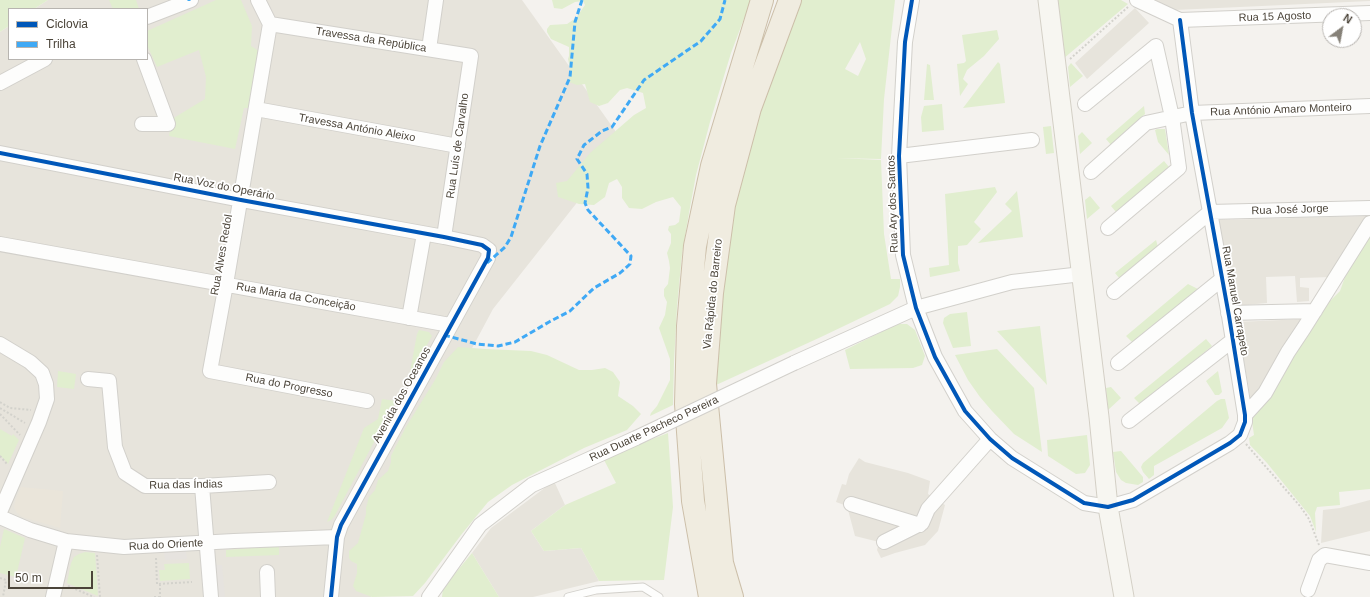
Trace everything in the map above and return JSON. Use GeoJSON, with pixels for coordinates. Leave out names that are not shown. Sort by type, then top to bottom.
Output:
{"type":"FeatureCollection","features":[{"type":"Feature","properties":{"kind":"highway","name":"Via Rápida do Barreiro"},"geometry":{"type":"LineString","coordinates":[[710,597],[693,500],[686,404],[688,326],[695,246],[712,166],[762,0]]}},
{"type":"Feature","properties":{"kind":"highway","name":"Via Rápida do Barreiro"},"geometry":{"type":"LineString","coordinates":[[732,597],[722,563],[705,384],[712,293],[724,205],[750,108],[790,0]]}},
{"type":"Feature","properties":{"kind":"main road"},"geometry":{"type":"LineString","coordinates":[[1048,0],[1099,417],[1108,507],[1124,597]]}},
{"type":"Feature","properties":{"kind":"street"},"geometry":{"type":"LineString","coordinates":[[148,17],[191,0]]}},
{"type":"Feature","properties":{"kind":"street"},"geometry":{"type":"LineString","coordinates":[[258,0],[270,24]]}},
{"type":"Feature","properties":{"kind":"street"},"geometry":{"type":"LineString","coordinates":[[429,49],[436,0]]}},
{"type":"Feature","properties":{"kind":"street","name":"Rua Ary dos Santos"},"geometry":{"type":"LineString","coordinates":[[912,0],[905,42],[899,156],[903,255],[916,308],[935,357],[965,411],[990,439],[1012,458],[1084,503],[1108,507]]}},
{"type":"Feature","properties":{"kind":"street"},"geometry":{"type":"LineString","coordinates":[[1134,3],[1180,20]]}},
{"type":"Feature","properties":{"kind":"street","name":"Rua 15 Agosto"},"geometry":{"type":"LineString","coordinates":[[1180,20],[1370,13]]}},
{"type":"Feature","properties":{"kind":"street","name":"Rua Manuel Carrapeto"},"geometry":{"type":"LineString","coordinates":[[1180,20],[1192,113],[1233,340],[1245,416],[1244,427],[1240,435]]}},
{"type":"Feature","properties":{"kind":"street","name":"Travessa da República"},"geometry":{"type":"LineString","coordinates":[[270,24],[471,56]]}},
{"type":"Feature","properties":{"kind":"street","name":"Rua Alves Redol"},"geometry":{"type":"LineString","coordinates":[[210,371],[241,200],[270,24]]}},
{"type":"Feature","properties":{"kind":"street"},"geometry":{"type":"LineString","coordinates":[[1085,104],[1156,46],[1172,117],[1179,168],[1108,228]]}},
{"type":"Feature","properties":{"kind":"street","name":"Rua Luís de Carvalho"},"geometry":{"type":"LineString","coordinates":[[444,237],[471,56]]}},
{"type":"Feature","properties":{"kind":"street"},"geometry":{"type":"LineString","coordinates":[[0,83],[43,60]]}},
{"type":"Feature","properties":{"kind":"street"},"geometry":{"type":"LineString","coordinates":[[142,124],[168,124],[144,60]]}},
{"type":"Feature","properties":{"kind":"street","name":"Rua António Amaro Monteiro"},"geometry":{"type":"LineString","coordinates":[[1172,117],[1192,113],[1370,106]]}},
{"type":"Feature","properties":{"kind":"street","name":"Travessa António Aleixo"},"geometry":{"type":"LineString","coordinates":[[256,109],[458,146]]}},
{"type":"Feature","properties":{"kind":"street"},"geometry":{"type":"LineString","coordinates":[[1090,172],[1146,122],[1172,117]]}},
{"type":"Feature","properties":{"kind":"street"},"geometry":{"type":"LineString","coordinates":[[899,156],[1032,140]]}},
{"type":"Feature","properties":{"kind":"street","name":"Rua Voz do Operário"},"geometry":{"type":"LineString","coordinates":[[0,153],[241,200],[444,237]]}},
{"type":"Feature","properties":{"kind":"street","name":"Rua José Jorge"},"geometry":{"type":"LineString","coordinates":[[1210,212],[1370,208]]}},
{"type":"Feature","properties":{"kind":"street"},"geometry":{"type":"LineString","coordinates":[[1114,292],[1210,212]]}},
{"type":"Feature","properties":{"kind":"street"},"geometry":{"type":"LineString","coordinates":[[1245,416],[1265,393],[1288,352],[1370,223]]}},
{"type":"Feature","properties":{"kind":"street"},"geometry":{"type":"LineString","coordinates":[[409,318],[424,234]]}},
{"type":"Feature","properties":{"kind":"street","name":"Avenida dos Oceanos"},"geometry":{"type":"LineString","coordinates":[[331,597],[337,537],[344,519],[488,258],[489,250],[482,245],[444,237]]}},
{"type":"Feature","properties":{"kind":"street","name":"Rua Maria da Conceição"},"geometry":{"type":"LineString","coordinates":[[0,244],[450,325]]}},
{"type":"Feature","properties":{"kind":"street","name":"Rua Duarte Pacheco Pereira"},"geometry":{"type":"LineString","coordinates":[[429,597],[480,525],[532,485],[916,308],[1012,282],[1082,274]]}},
{"type":"Feature","properties":{"kind":"street","name":"Rua Manuel Carrapeto"},"geometry":{"type":"LineString","coordinates":[[1118,363],[1222,279]]}},
{"type":"Feature","properties":{"kind":"street"},"geometry":{"type":"LineString","coordinates":[[1228,313],[1315,311]]}},
{"type":"Feature","properties":{"kind":"street","name":"Rua Manuel Carrapeto"},"geometry":{"type":"LineString","coordinates":[[1130,421],[1233,340]]}},
{"type":"Feature","properties":{"kind":"street"},"geometry":{"type":"LineString","coordinates":[[0,344],[30,362],[42,373],[46,384],[47,398],[39,422],[0,512]]}},
{"type":"Feature","properties":{"kind":"street","name":"Rua do Progresso"},"geometry":{"type":"LineString","coordinates":[[210,371],[367,401]]}},
{"type":"Feature","properties":{"kind":"street","name":"Rua das Índias"},"geometry":{"type":"LineString","coordinates":[[88,380],[109,381],[115,447],[125,473],[145,486],[202,486],[270,482]]}},
{"type":"Feature","properties":{"kind":"street"},"geometry":{"type":"LineString","coordinates":[[1108,507],[1133,500],[1230,443],[1240,435]]}},
{"type":"Feature","properties":{"kind":"street"},"geometry":{"type":"LineString","coordinates":[[884,542],[920,525],[928,509],[990,439]]}},
{"type":"Feature","properties":{"kind":"street"},"geometry":{"type":"LineString","coordinates":[[202,486],[211,597]]}},
{"type":"Feature","properties":{"kind":"street"},"geometry":{"type":"LineString","coordinates":[[851,504],[920,525]]}},
{"type":"Feature","properties":{"kind":"street","name":"Rua do Oriente"},"geometry":{"type":"LineString","coordinates":[[0,517],[30,530],[66,541],[124,547],[311,537],[337,537]]}},
{"type":"Feature","properties":{"kind":"street"},"geometry":{"type":"LineString","coordinates":[[53,597],[66,541]]}},
{"type":"Feature","properties":{"kind":"street"},"geometry":{"type":"LineString","coordinates":[[1308,590],[1319,560],[1325,555],[1370,563]]}},
{"type":"Feature","properties":{"kind":"street"},"geometry":{"type":"LineString","coordinates":[[267,572],[268,597]]}},
{"type":"Feature","properties":{"kind":"lane"},"geometry":{"type":"LineString","coordinates":[[568,597],[596,590],[643,587],[659,597]]}},
{"type":"Feature","properties":{"kind":"path"},"geometry":{"type":"LineString","coordinates":[[1068,61],[1134,3]]}},
{"type":"Feature","properties":{"kind":"path"},"geometry":{"type":"LineString","coordinates":[[0,402],[10,408],[34,410]]}},
{"type":"Feature","properties":{"kind":"path"},"geometry":{"type":"LineString","coordinates":[[0,408],[28,425]]}},
{"type":"Feature","properties":{"kind":"path"},"geometry":{"type":"LineString","coordinates":[[0,414],[22,437]]}},
{"type":"Feature","properties":{"kind":"path"},"geometry":{"type":"LineString","coordinates":[[1240,435],[1248,448],[1264,463],[1309,519],[1322,557]]}},
{"type":"Feature","properties":{"kind":"path"},"geometry":{"type":"LineString","coordinates":[[0,456],[9,466]]}},
{"type":"Feature","properties":{"kind":"path"},"geometry":{"type":"LineString","coordinates":[[97,552],[100,597]]}},
{"type":"Feature","properties":{"kind":"path"},"geometry":{"type":"LineString","coordinates":[[155,554],[157,584],[192,582]]}},
{"type":"Feature","properties":{"kind":"path"},"geometry":{"type":"LineString","coordinates":[[0,578],[6,580],[3,597]]}},
{"type":"Feature","properties":{"kind":"path"},"geometry":{"type":"LineString","coordinates":[[64,584],[94,597]]}},
{"type":"Feature","properties":{"kind":"path"},"geometry":{"type":"LineString","coordinates":[[154,597],[160,597],[160,584]]}},
{"type":"Feature","properties":{"kind":"shaded area"},"geometry":{"type":"Polygon","coordinates":[[[48,0],[522,0],[624,143],[493,309],[370,539],[371,597],[0,597],[0,32],[8,27],[8,60],[148,60],[148,8],[36,8],[48,0]]]}},
{"type":"Feature","properties":{"kind":"shaded area"},"geometry":{"type":"Polygon","coordinates":[[[1155,0],[1370,0],[1370,1],[1175,10],[1155,0]]]}},
{"type":"Feature","properties":{"kind":"shaded area"},"geometry":{"type":"Polygon","coordinates":[[[1135,8],[1149,23],[1087,79],[1075,63],[1135,8]]]}},
{"type":"Feature","properties":{"kind":"shaded area"},"geometry":{"type":"Polygon","coordinates":[[[1369,217],[1330,277],[1300,278],[1300,287],[1309,288],[1309,301],[1297,302],[1295,276],[1266,277],[1267,303],[1234,306],[1220,220],[1369,217]]]}},
{"type":"Feature","properties":{"kind":"shaded area"},"geometry":{"type":"Polygon","coordinates":[[[1304,319],[1251,401],[1237,322],[1304,319]]]}},
{"type":"Feature","properties":{"kind":"shaded area"},"geometry":{"type":"Polygon","coordinates":[[[859,458],[865,462],[908,473],[930,481],[928,494],[945,505],[938,531],[925,545],[881,558],[877,550],[879,542],[855,536],[847,506],[836,502],[842,484],[846,485],[849,474],[859,458]]]}},
{"type":"Feature","properties":{"kind":"shaded area"},"geometry":{"type":"Polygon","coordinates":[[[554,481],[565,505],[531,531],[544,551],[581,548],[599,581],[533,597],[499,597],[472,553],[491,528],[554,481]]]}},
{"type":"Feature","properties":{"kind":"shaded area"},"geometry":{"type":"Polygon","coordinates":[[[21,487],[63,491],[60,528],[22,517],[17,513],[14,507],[21,487]]]}},
{"type":"Feature","properties":{"kind":"shaded area"},"geometry":{"type":"Polygon","coordinates":[[[1370,500],[1370,531],[1321,543],[1323,510],[1340,508],[1370,500]]]}},
{"type":"Feature","properties":{"kind":"shaded area"},"geometry":{"type":"Polygon","coordinates":[[[186,551],[187,559],[165,560],[164,552],[186,551]]]}},
{"type":"Feature","properties":{"kind":"shaded area"},"geometry":{"type":"Polygon","coordinates":[[[212,565],[222,565],[225,597],[216,597],[212,565]]]}},
{"type":"Feature","properties":{"kind":"green space"},"geometry":{"type":"Polygon","coordinates":[[[0,0],[48,0],[36,8],[8,8],[8,27],[0,32],[0,0]]]}},
{"type":"Feature","properties":{"kind":"green space"},"geometry":{"type":"Polygon","coordinates":[[[109,0],[136,0],[139,8],[113,8],[109,0]]]}},
{"type":"Feature","properties":{"kind":"green space"},"geometry":{"type":"Polygon","coordinates":[[[216,0],[241,0],[252,26],[251,46],[259,51],[253,108],[244,108],[235,149],[169,136],[172,119],[205,99],[206,77],[199,50],[157,67],[148,47],[148,31],[216,0]]]}},
{"type":"Feature","properties":{"kind":"green space"},"geometry":{"type":"Polygon","coordinates":[[[552,0],[751,0],[731,53],[696,175],[682,254],[677,307],[673,405],[650,416],[657,406],[670,380],[670,359],[659,328],[665,315],[667,302],[664,296],[664,289],[668,284],[670,268],[667,253],[671,243],[671,234],[668,230],[669,226],[675,225],[679,222],[681,207],[673,197],[656,202],[642,209],[629,208],[622,198],[622,187],[617,179],[609,183],[605,197],[594,205],[579,204],[558,197],[556,183],[567,181],[590,153],[634,115],[646,108],[643,93],[627,88],[620,90],[608,103],[599,106],[590,102],[585,84],[577,85],[569,82],[569,47],[551,39],[547,29],[550,25],[567,24],[576,18],[585,5],[583,1],[575,2],[562,9],[554,8],[552,0]]]}},
{"type":"Feature","properties":{"kind":"green space"},"geometry":{"type":"Polygon","coordinates":[[[796,0],[895,0],[884,99],[881,159],[837,158],[881,160],[884,234],[891,279],[900,279],[898,296],[890,304],[716,385],[715,364],[724,258],[748,142],[796,0]],[[860,42],[845,69],[858,76],[866,59],[860,42]]]}},
{"type":"Feature","properties":{"kind":"green space"},"geometry":{"type":"Polygon","coordinates":[[[1057,0],[1121,0],[1128,4],[1063,59],[1057,0]]]}},
{"type":"Feature","properties":{"kind":"green space"},"geometry":{"type":"Polygon","coordinates":[[[997,30],[999,39],[984,56],[967,70],[963,79],[968,84],[960,96],[957,64],[964,63],[966,61],[962,35],[997,30]]]}},
{"type":"Feature","properties":{"kind":"green space"},"geometry":{"type":"Polygon","coordinates":[[[998,62],[1000,64],[1005,103],[963,108],[998,62]]]}},
{"type":"Feature","properties":{"kind":"green space"},"geometry":{"type":"Polygon","coordinates":[[[1071,63],[1083,76],[1070,87],[1068,67],[1071,63]]]}},
{"type":"Feature","properties":{"kind":"green space"},"geometry":{"type":"Polygon","coordinates":[[[927,64],[930,65],[934,100],[924,100],[927,64]]]}},
{"type":"Feature","properties":{"kind":"green space"},"geometry":{"type":"Polygon","coordinates":[[[942,104],[944,130],[922,132],[921,117],[924,106],[942,104]]]}},
{"type":"Feature","properties":{"kind":"green space"},"geometry":{"type":"Polygon","coordinates":[[[1144,106],[1145,114],[1111,145],[1106,139],[1144,106]]]}},
{"type":"Feature","properties":{"kind":"green space"},"geometry":{"type":"Polygon","coordinates":[[[1051,126],[1054,153],[1046,154],[1043,127],[1051,126]]]}},
{"type":"Feature","properties":{"kind":"green space"},"geometry":{"type":"Polygon","coordinates":[[[1165,129],[1169,155],[1158,142],[1155,130],[1165,129]]]}},
{"type":"Feature","properties":{"kind":"green space"},"geometry":{"type":"Polygon","coordinates":[[[1082,132],[1092,143],[1080,154],[1078,136],[1082,132]]]}},
{"type":"Feature","properties":{"kind":"green space"},"geometry":{"type":"Polygon","coordinates":[[[1164,161],[1169,167],[1116,212],[1111,206],[1164,161]]]}},
{"type":"Feature","properties":{"kind":"green space"},"geometry":{"type":"Polygon","coordinates":[[[995,187],[997,192],[974,222],[981,229],[967,245],[958,246],[958,263],[960,271],[930,277],[929,268],[949,265],[945,194],[995,187]]]}},
{"type":"Feature","properties":{"kind":"green space"},"geometry":{"type":"Polygon","coordinates":[[[1017,191],[1023,237],[978,243],[1012,211],[1005,204],[1017,191]]]}},
{"type":"Feature","properties":{"kind":"green space"},"geometry":{"type":"Polygon","coordinates":[[[1090,196],[1100,208],[1087,219],[1085,200],[1090,196]]]}},
{"type":"Feature","properties":{"kind":"green space"},"geometry":{"type":"Polygon","coordinates":[[[1370,230],[1370,489],[1339,492],[1340,505],[1317,507],[1315,513],[1316,532],[1310,516],[1267,463],[1250,445],[1249,438],[1254,435],[1251,415],[1322,309],[1340,291],[1350,263],[1370,230]]]}},
{"type":"Feature","properties":{"kind":"green space"},"geometry":{"type":"Polygon","coordinates":[[[1156,240],[1158,247],[1120,279],[1115,273],[1156,240]]]}},
{"type":"Feature","properties":{"kind":"green space"},"geometry":{"type":"Polygon","coordinates":[[[1188,284],[1198,289],[1133,343],[1126,336],[1188,284]]]}},
{"type":"Feature","properties":{"kind":"green space"},"geometry":{"type":"Polygon","coordinates":[[[967,312],[971,346],[953,348],[943,323],[944,318],[950,314],[967,312]]]}},
{"type":"Feature","properties":{"kind":"green space"},"geometry":{"type":"Polygon","coordinates":[[[897,324],[907,324],[915,330],[925,356],[922,365],[913,368],[850,369],[845,350],[897,324]]]}},
{"type":"Feature","properties":{"kind":"green space"},"geometry":{"type":"Polygon","coordinates":[[[1040,326],[1047,385],[997,331],[1040,326]]]}},
{"type":"Feature","properties":{"kind":"green space"},"geometry":{"type":"Polygon","coordinates":[[[419,330],[429,332],[432,336],[409,377],[417,334],[419,330]]]}},
{"type":"Feature","properties":{"kind":"green space"},"geometry":{"type":"Polygon","coordinates":[[[1206,339],[1212,346],[1141,405],[1134,398],[1206,339]]]}},
{"type":"Feature","properties":{"kind":"green space"},"geometry":{"type":"Polygon","coordinates":[[[458,347],[531,351],[547,355],[579,370],[605,368],[613,372],[620,382],[618,396],[633,406],[641,414],[627,430],[584,448],[512,485],[488,502],[425,583],[413,596],[372,597],[356,591],[353,586],[357,573],[357,564],[349,558],[349,551],[358,543],[369,497],[375,490],[378,480],[388,471],[391,456],[395,448],[444,362],[458,347]]]}},
{"type":"Feature","properties":{"kind":"green space"},"geometry":{"type":"Polygon","coordinates":[[[997,349],[1034,388],[1042,452],[1014,434],[992,411],[968,380],[955,355],[997,349]]]}},
{"type":"Feature","properties":{"kind":"green space"},"geometry":{"type":"Polygon","coordinates":[[[58,371],[76,374],[74,389],[57,387],[58,371]]]}},
{"type":"Feature","properties":{"kind":"green space"},"geometry":{"type":"Polygon","coordinates":[[[1218,371],[1222,392],[1219,395],[1215,395],[1206,381],[1218,371]]]}},
{"type":"Feature","properties":{"kind":"green space"},"geometry":{"type":"Polygon","coordinates":[[[1111,387],[1121,398],[1108,410],[1106,388],[1111,387]]]}},
{"type":"Feature","properties":{"kind":"green space"},"geometry":{"type":"Polygon","coordinates":[[[382,399],[396,401],[334,517],[327,522],[364,428],[378,419],[382,399]]]}},
{"type":"Feature","properties":{"kind":"green space"},"geometry":{"type":"Polygon","coordinates":[[[1221,399],[1225,399],[1229,418],[1222,428],[1154,466],[1154,475],[1149,479],[1141,467],[1143,463],[1221,399]]]}},
{"type":"Feature","properties":{"kind":"green space"},"geometry":{"type":"Polygon","coordinates":[[[0,429],[12,436],[13,434],[19,440],[8,464],[0,455],[0,429]]]}},
{"type":"Feature","properties":{"kind":"green space"},"geometry":{"type":"Polygon","coordinates":[[[668,433],[673,507],[664,580],[599,581],[581,548],[544,551],[531,531],[565,505],[616,483],[603,458],[668,433]]]}},
{"type":"Feature","properties":{"kind":"green space"},"geometry":{"type":"Polygon","coordinates":[[[1087,435],[1090,465],[1085,473],[1076,474],[1048,456],[1047,440],[1087,435]]]}},
{"type":"Feature","properties":{"kind":"green space"},"geometry":{"type":"Polygon","coordinates":[[[1121,451],[1143,477],[1143,482],[1138,485],[1126,483],[1121,480],[1116,472],[1113,452],[1121,451]]]}},
{"type":"Feature","properties":{"kind":"green space"},"geometry":{"type":"Polygon","coordinates":[[[4,529],[25,538],[16,577],[0,573],[0,547],[4,529]]]}},
{"type":"Feature","properties":{"kind":"green space"},"geometry":{"type":"Polygon","coordinates":[[[279,546],[279,555],[226,557],[226,550],[279,546]]]}},
{"type":"Feature","properties":{"kind":"green space"},"geometry":{"type":"Polygon","coordinates":[[[85,552],[95,553],[98,596],[67,583],[71,563],[74,557],[85,552]]]}},
{"type":"Feature","properties":{"kind":"green space"},"geometry":{"type":"Polygon","coordinates":[[[472,553],[499,597],[442,597],[443,588],[472,553]]]}},
{"type":"Feature","properties":{"kind":"green space"},"geometry":{"type":"Polygon","coordinates":[[[189,563],[190,579],[160,581],[159,570],[165,570],[164,564],[189,563]]]}},
{"type":"Feature","properties":{"kind":"marked path"},"geometry":{"type":"LineString","coordinates":[[487,263],[505,247],[511,237],[540,146],[570,77],[575,22],[582,0]]}},
{"type":"Feature","properties":{"kind":"marked path"},"geometry":{"type":"LineString","coordinates":[[444,335],[477,344],[498,346],[515,342],[570,311],[594,288],[620,273],[630,264],[631,256],[588,210],[585,203],[588,188],[587,174],[577,159],[584,145],[602,131],[612,127],[644,80],[701,41],[720,19],[725,0]]}},
{"type":"Feature","properties":{"kind":"cycle path"},"geometry":{"type":"LineString","coordinates":[[912,0],[905,42],[899,156],[903,255],[916,308],[935,357],[965,411],[990,439],[1012,458],[1084,503],[1108,507],[1133,500],[1230,443],[1240,435],[1245,422],[1229,316],[1192,113],[1180,20]]}},
{"type":"Feature","properties":{"kind":"cycle path"},"geometry":{"type":"LineString","coordinates":[[0,153],[241,200],[444,237],[482,245],[489,250],[488,258],[341,525],[337,537],[331,597]]}}]}
